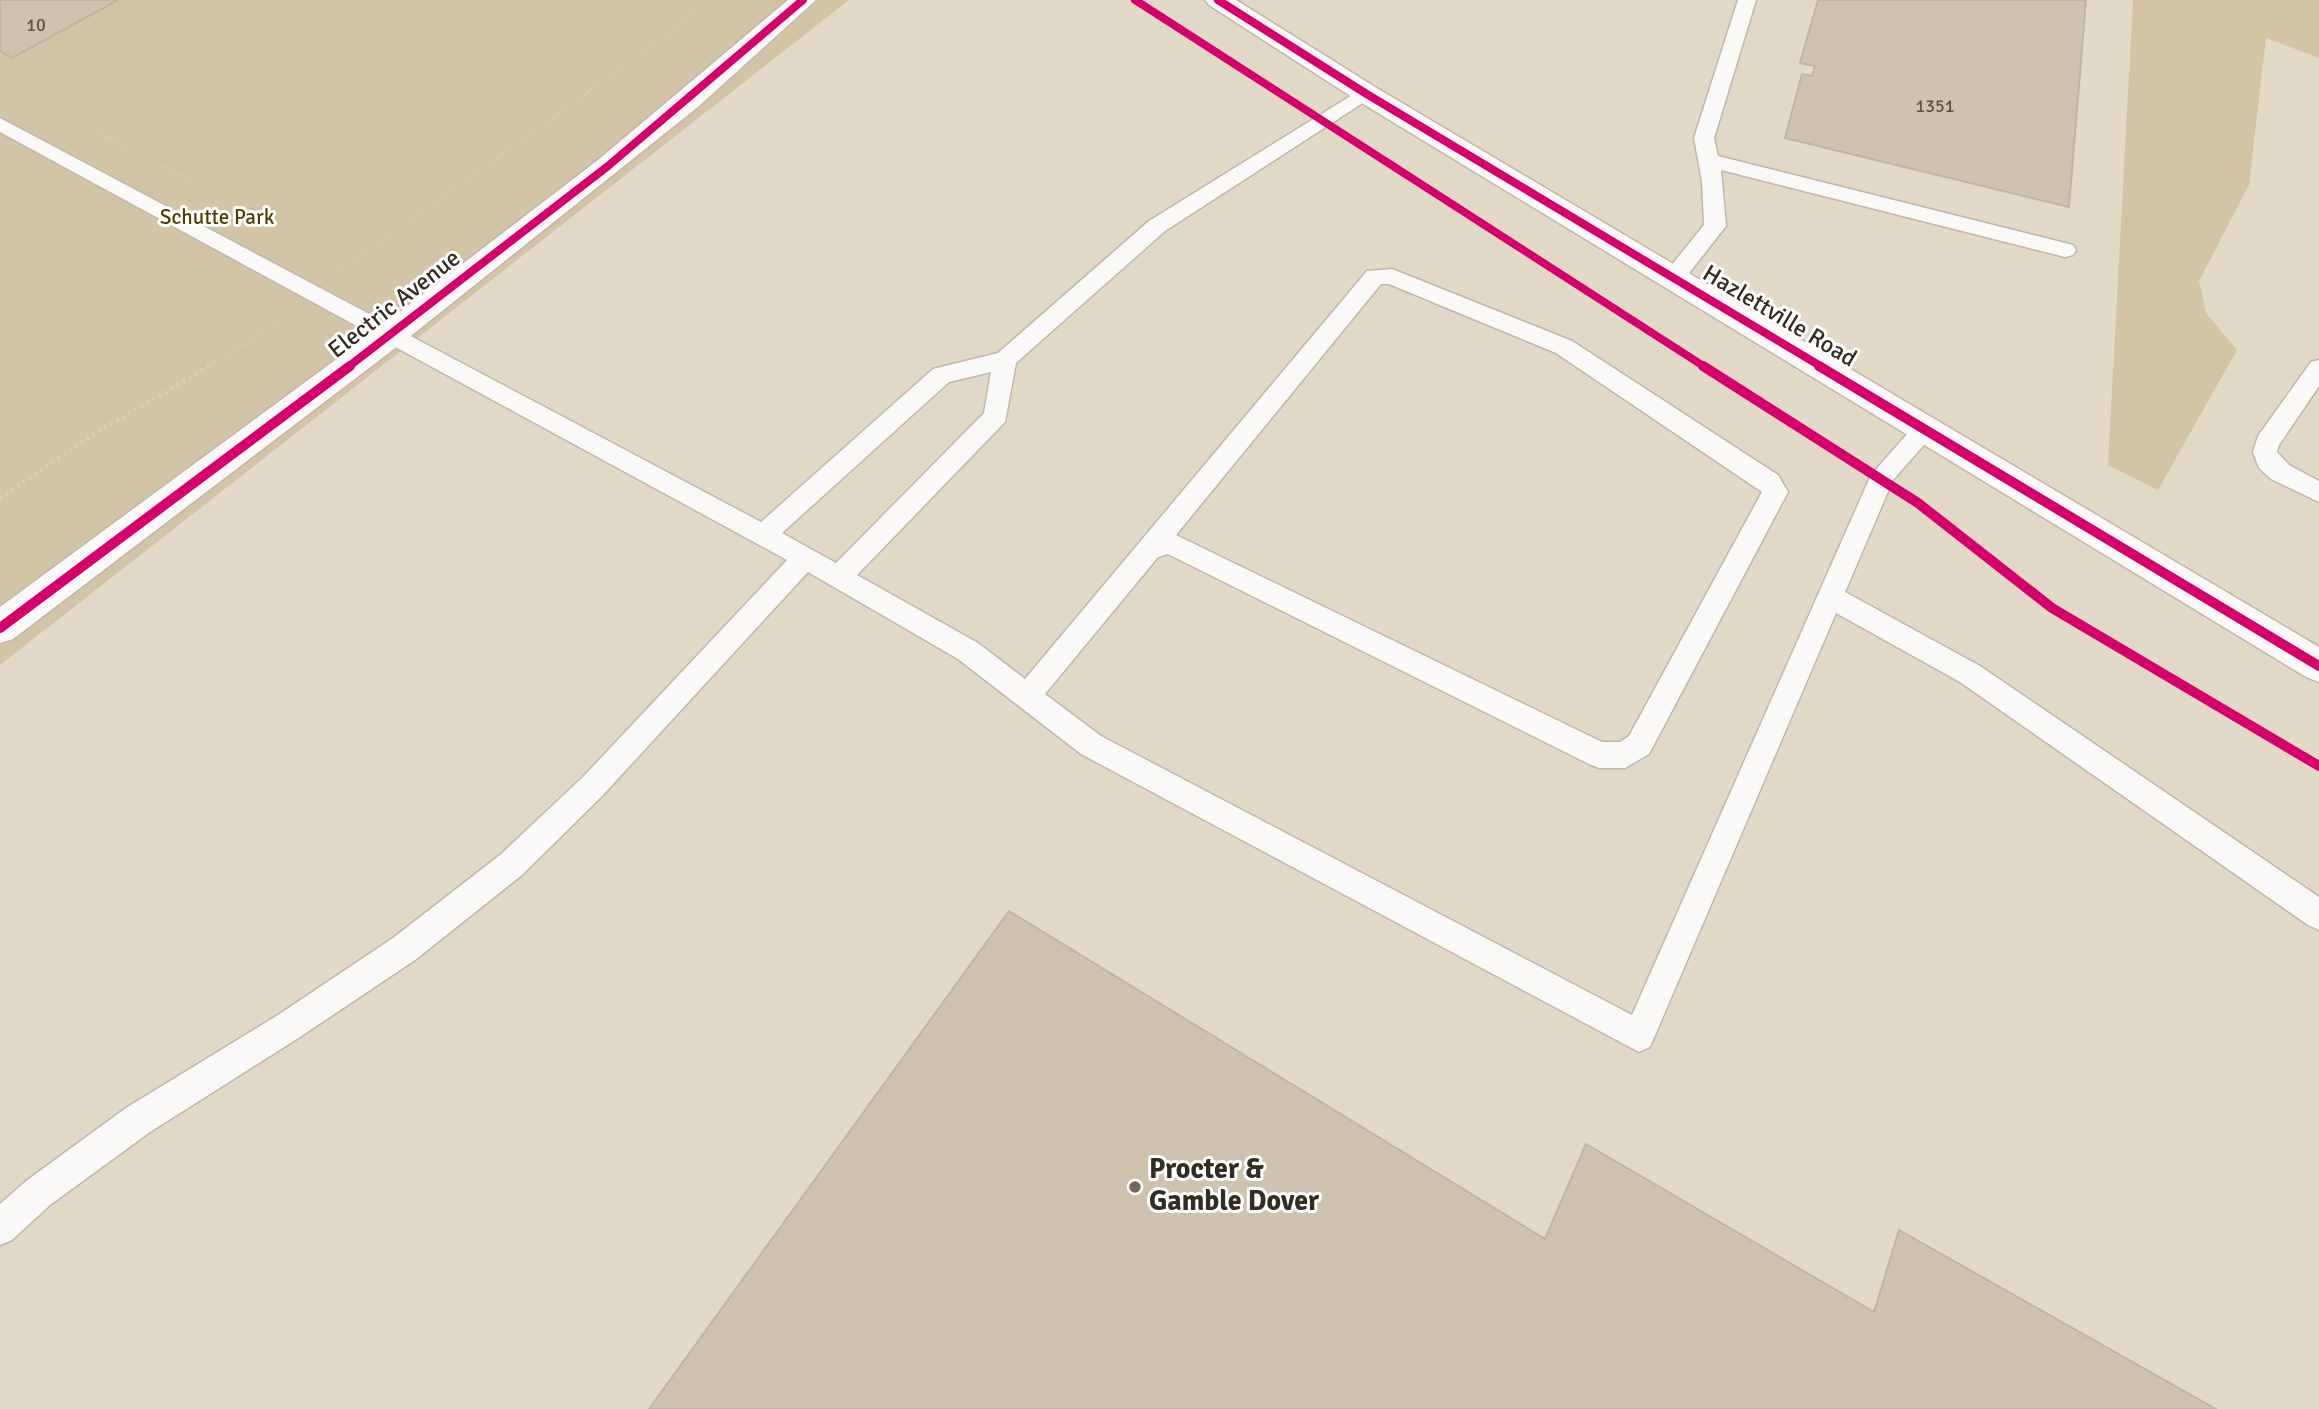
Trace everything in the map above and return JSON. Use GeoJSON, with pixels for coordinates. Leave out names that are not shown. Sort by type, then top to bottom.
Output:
{"type":"FeatureCollection","features":[{"type":"Feature","properties":{"kind":"main road","name":"Electric Avenue"},"geometry":{"type":"LineString","coordinates":[[0,628],[391,335],[688,102],[803,0]]}},
{"type":"Feature","properties":{"kind":"main road","name":"Hazlettville Road"},"geometry":{"type":"LineString","coordinates":[[1218,0],[1365,93],[2319,666]]}},
{"type":"Feature","properties":{"kind":"lane"},"geometry":{"type":"LineString","coordinates":[[1674,277],[1715,226],[1713,181],[1704,138],[1747,0]]}},
{"type":"Feature","properties":{"kind":"lane"},"geometry":{"type":"LineString","coordinates":[[762,536],[941,376],[1005,360],[1157,226],[1365,93]]}},
{"type":"Feature","properties":{"kind":"lane"},"geometry":{"type":"LineString","coordinates":[[0,124],[804,558],[968,651],[1091,746],[1639,1036],[1883,475],[1925,430]]}},
{"type":"Feature","properties":{"kind":"lane"},"geometry":{"type":"LineString","coordinates":[[1707,160],[2065,250]]}},
{"type":"Feature","properties":{"kind":"lane"},"geometry":{"type":"LineString","coordinates":[[1027,696],[1375,276],[1392,277],[1564,347],[1769,482],[1775,492],[1639,745],[1625,755],[1599,755],[1170,543],[1152,548]]}},
{"type":"Feature","properties":{"kind":"lane"},"geometry":{"type":"LineString","coordinates":[[838,578],[996,416],[1005,360]]}},
{"type":"Feature","properties":{"kind":"lane"},"geometry":{"type":"LineString","coordinates":[[2319,368],[2267,443],[2265,452],[2268,461],[2280,472],[2319,492]]}},
{"type":"Feature","properties":{"kind":"lane"},"geometry":{"type":"LineString","coordinates":[[0,1228],[38,1193],[138,1120],[289,1026],[404,949],[512,865],[593,786],[804,558]]}},
{"type":"Feature","properties":{"kind":"lane"},"geometry":{"type":"LineString","coordinates":[[1831,597],[1970,674],[2319,915]]}},
{"type":"Feature","properties":{"kind":"path"},"geometry":{"type":"LineString","coordinates":[[333,276],[358,255],[403,228],[460,182],[576,102],[689,18],[707,0]]}},
{"type":"Feature","properties":{"kind":"path"},"geometry":{"type":"LineString","coordinates":[[94,130],[129,149]]}},
{"type":"Feature","properties":{"kind":"path"},"geometry":{"type":"LineString","coordinates":[[157,164],[192,182]]}},
{"type":"Feature","properties":{"kind":"path"},"geometry":{"type":"LineString","coordinates":[[221,197],[259,218]]}},
{"type":"Feature","properties":{"kind":"path"},"geometry":{"type":"LineString","coordinates":[[0,498],[126,414],[247,344],[288,313]]}},
{"type":"Feature","properties":{"kind":"green space","name":"Schutte Park"},"geometry":{"type":"Polygon","coordinates":[[[0,0],[849,0],[0,665],[0,0]]]}},
{"type":"Feature","properties":{"kind":"green space"},"geometry":{"type":"Polygon","coordinates":[[[2133,0],[2319,0],[2319,58],[2266,38],[2249,185],[2199,281],[2206,313],[2237,350],[2158,490],[2108,465],[2133,0]]]}},
{"type":"Feature","properties":{"kind":"building"},"geometry":{"type":"Polygon","coordinates":[[[0,0],[118,0],[12,58],[0,51],[0,0]]]}},
{"type":"Feature","properties":{"kind":"building"},"geometry":{"type":"Polygon","coordinates":[[[1818,0],[2086,0],[2069,207],[1785,138],[1802,74],[1812,76],[1815,66],[1800,63],[1818,0]]]}},
{"type":"Feature","properties":{"kind":"building","name":"Procter & Gamble Dover"},"geometry":{"type":"Polygon","coordinates":[[[1009,911],[1545,1239],[1586,1144],[1874,1312],[1899,1230],[2216,1409],[649,1409],[1009,911]]]}},
{"type":"Feature","properties":{"kind":"cycle path"},"geometry":{"type":"LineString","coordinates":[[0,628],[391,335],[608,166],[688,101],[803,0]]}},
{"type":"Feature","properties":{"kind":"cycle path"},"geometry":{"type":"LineString","coordinates":[[1135,0],[1320,122],[1918,503],[2052,608],[2319,766]]}},
{"type":"Feature","properties":{"kind":"cycle path"},"geometry":{"type":"LineString","coordinates":[[1218,0],[1365,93],[2319,666]]}},
{"type":"Feature","properties":{"kind":"place","name":"Procter & Gamble Dover"},"geometry":{"type":"Point","coordinates":[1135,1187]}}]}
